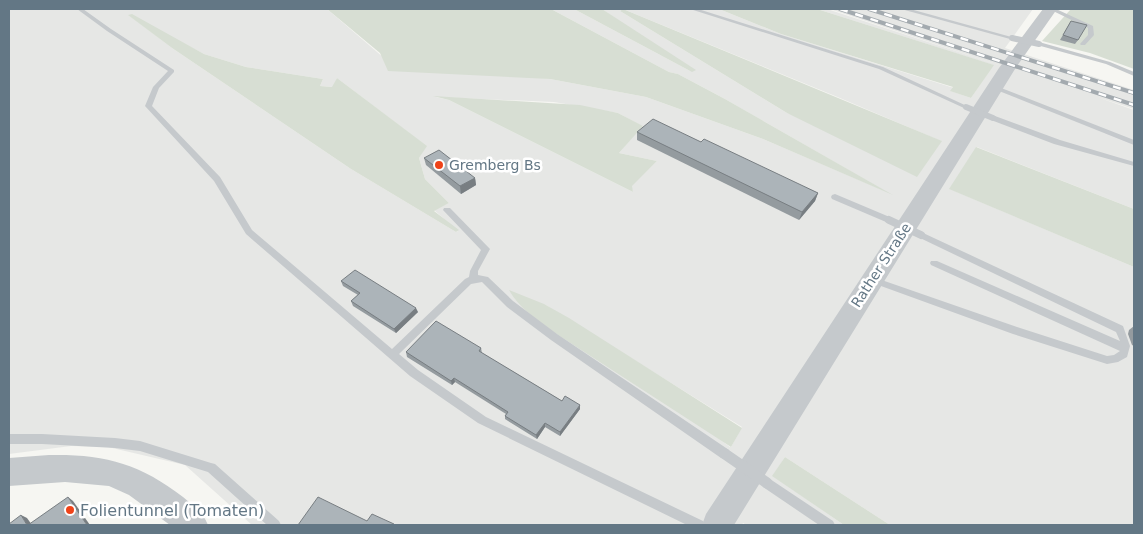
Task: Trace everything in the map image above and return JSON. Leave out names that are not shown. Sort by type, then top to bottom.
[{"type":"street","name":"Rather Straße","points":[[717,525],[996,88],[1018,50],[1051,9]]},
{"type":"street","points":[[9,472],[61,469],[92,470],[119,474],[151,491],[192,525]]},
{"type":"lane","points":[[80,9],[172,71],[156,88],[148,106],[217,179],[249,232],[392,355],[414,373],[482,420],[699,525]]},
{"type":"lane","points":[[693,9],[881,68],[993,118],[1057,142],[1134,164]]},
{"type":"lane","points":[[904,9],[1108,63],[1134,74]]},
{"type":"lane","points":[[1051,9],[1091,27],[1092,35],[1083,44]]},
{"type":"lane","points":[[996,88],[1134,143]]},
{"type":"lane","points":[[835,197],[889,220],[1120,329],[1126,343],[1124,353],[1118,359],[1107,360],[1016,331],[873,280]]},
{"type":"lane","points":[[447,210],[486,248],[474,271],[473,279]]},
{"type":"lane","points":[[934,263],[1125,348]]},
{"type":"lane","points":[[392,355],[473,279],[485,279],[510,304],[554,337],[829,525]]},
{"type":"lane","points":[[9,439],[42,439],[140,446],[211,468],[276,525]]},
{"type":"shaded area","points":[[9,9],[327,9],[384,58],[550,79],[646,97],[763,139],[887,192],[725,99],[678,74],[669,72],[551,9],[574,9],[692,72],[602,9],[623,9],[719,9],[781,34],[954,88],[951,91],[971,98],[993,65],[817,9],[827,9],[1014,70],[830,9],[1033,9],[1005,48],[1134,90],[1134,109],[1097,97],[1134,110],[1134,209],[977,147],[950,189],[1134,267],[1134,525],[890,525],[785,457],[773,476],[844,525],[746,525],[743,523],[742,525],[252,525],[185,465],[108,447],[71,446],[9,454]],"holes":[[[623,9],[941,141],[787,113],[620,11]],[[129,15],[204,54],[246,67],[323,79],[320,86],[333,87],[337,78],[426,146],[419,158],[425,179],[449,203],[434,210],[458,231],[456,232],[351,169],[172,48]],[[436,97],[554,102],[618,113],[642,126],[619,153],[657,161],[631,186],[633,192],[449,100]],[[544,304],[742,427],[730,447]]]},
{"type":"shaded area","points":[[327,9],[551,9],[669,72],[678,74],[725,99],[893,195],[763,139],[646,97],[550,79],[388,71],[380,53]]},
{"type":"shaded area","points":[[574,9],[602,9],[696,70],[692,72]]},
{"type":"shaded area","points":[[623,9],[942,141],[917,177],[787,113],[620,11]]},
{"type":"shaded area","points":[[719,9],[817,9],[994,65],[971,98],[950,91],[953,87],[781,34]]},
{"type":"shaded area","points":[[1071,9],[1134,9],[1134,69],[1090,53],[1042,41]]},
{"type":"shaded area","points":[[132,14],[204,54],[246,67],[323,79],[320,86],[332,87],[337,78],[427,146],[419,158],[425,179],[449,203],[434,211],[459,230],[456,232],[351,169],[172,48],[128,15]]},
{"type":"shaded area","points":[[433,96],[580,105],[618,113],[643,126],[619,153],[657,161],[632,186],[633,192],[449,100]]},
{"type":"shaded area","points":[[976,147],[1134,209],[1134,267],[949,189]]},
{"type":"shaded area","points":[[509,290],[544,304],[569,318],[742,428],[731,447],[552,331],[523,308]]},
{"type":"shaded area","points":[[785,457],[890,525],[844,525],[772,476]]},
{"type":"building","points":[[1071,21],[1087,25],[1078,40],[1063,35]]},
{"type":"building","points":[[653,119],[701,142],[704,139],[818,193],[802,212],[637,132]]},
{"type":"building","points":[[439,150],[475,178],[460,186],[424,158]]},
{"type":"building","points":[[355,270],[416,308],[394,329],[351,301],[360,293],[341,281]]},
{"type":"building","points":[[436,321],[481,348],[479,351],[562,401],[565,396],[580,405],[560,432],[545,423],[536,435],[505,416],[508,412],[454,378],[451,381],[406,352]]},
{"type":"building","name":"Folientunnel (Tomaten)","points":[[68,497],[87,525],[28,525]]},
{"type":"building","points":[[318,497],[367,521],[372,514],[394,524],[298,525]]},
{"type":"building","points":[[21,515],[27,525],[9,525],[9,524]]},
{"type":"railway","points":[[840,9],[1134,105]]},
{"type":"railway","points":[[869,9],[1134,93]]},
{"type":"place","name":"Gremberg Bs","points":[[439,165]]},
{"type":"place","name":"Folientunnel (Tomaten)","points":[[70,510]]}]
